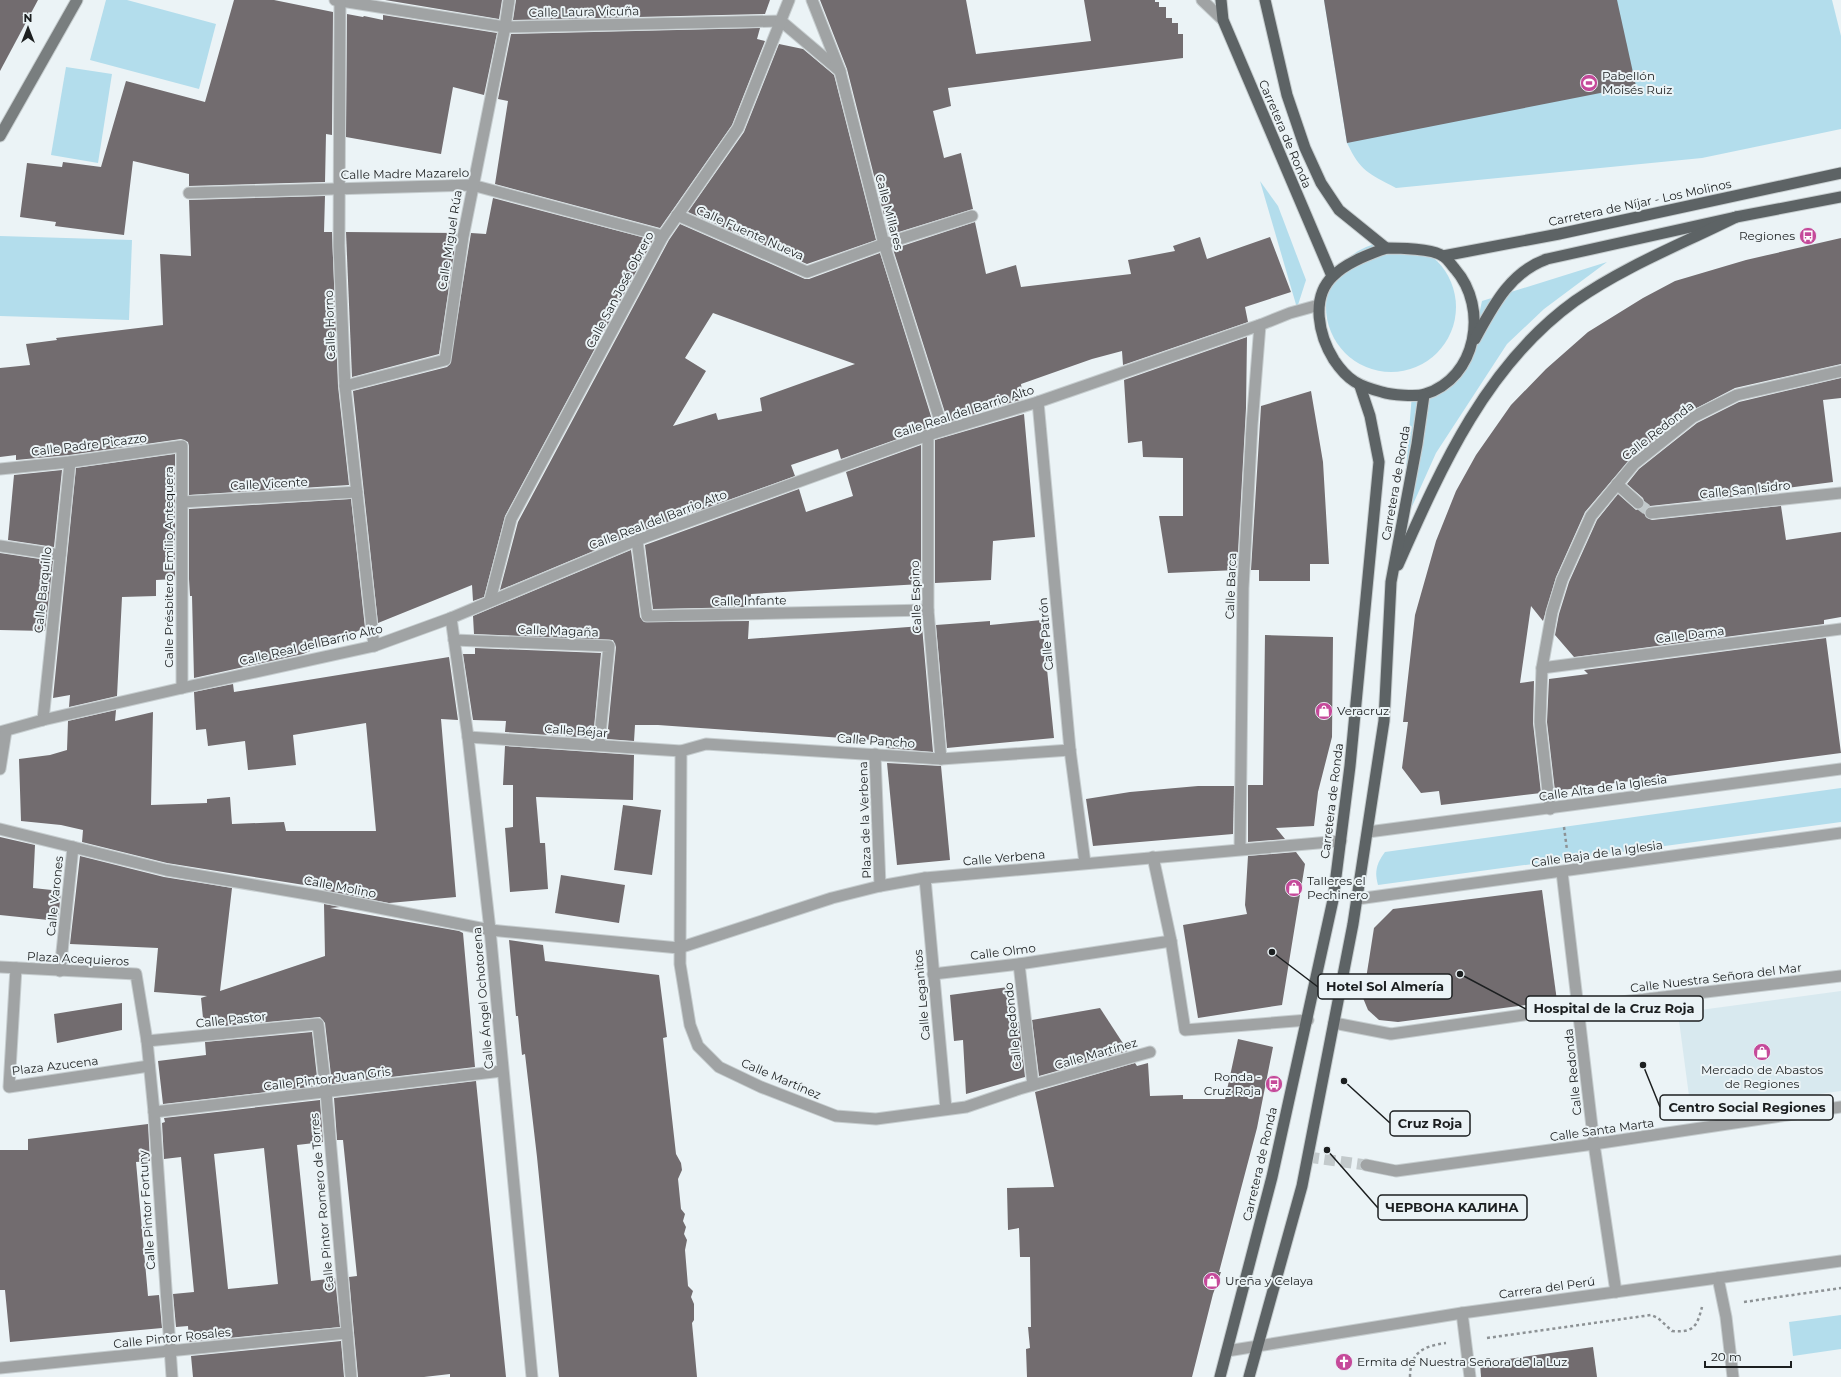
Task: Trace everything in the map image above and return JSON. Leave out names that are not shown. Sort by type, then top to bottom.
[{"type":"main road","points":[[0,136],[77,0]]},
{"type":"main road","name":"Carretera de Ronda","points":[[1221,0],[1223,20],[1332,276]]},
{"type":"main road","name":"Carretera de Ronda","points":[[1266,0],[1287,95],[1306,148],[1321,183],[1339,210],[1386,248]]},
{"type":"main road","name":"Carretera de Níjar - Los Molinos","points":[[1443,256],[1559,234],[1841,173]]},
{"type":"main road","points":[[1472,344],[1475,319],[1471,294],[1461,276],[1443,256],[1414,249],[1386,248],[1348,265],[1332,276],[1322,293],[1319,305],[1320,331],[1328,350],[1341,371],[1360,386],[1388,394],[1424,395],[1445,384],[1463,366],[1472,344],[1491,308],[1505,289],[1522,272],[1534,263],[1736,217],[1841,197]]},
{"type":"main road","points":[[1391,582],[1432,491],[1467,424],[1502,373],[1544,327],[1575,302],[1608,280],[1643,260],[1736,217]]},
{"type":"main road","name":"Carretera de Ronda","points":[[1220,1377],[1272,1178],[1308,1020],[1333,900],[1350,766],[1379,462],[1370,416],[1360,386]]},
{"type":"main road","name":"Carretera de Ronda","points":[[1249,1377],[1302,1186],[1357,899],[1384,721],[1391,582],[1417,444],[1424,395]]},
{"type":"street","name":"Calle Miguel Rúa","points":[[345,386],[445,360],[472,185],[505,27],[509,0]]},
{"type":"street","name":"Calle San José Obrero","points":[[490,600],[512,519],[663,236],[738,128],[789,0]]},
{"type":"street","name":"Calle Millares","points":[[812,0],[840,71],[884,244],[943,430]]},
{"type":"street","points":[[1202,0],[1223,20]]},
{"type":"street","name":"Calle Laura Vicuña","points":[[338,1],[505,27],[781,21]]},
{"type":"street","name":"Calle Horno","points":[[338,1],[339,246],[345,386],[374,646]]},
{"type":"street","points":[[781,21],[840,71]]},
{"type":"street","name":"Calle Madre Mazarelo","points":[[189,193],[472,185],[663,236]]},
{"type":"street","name":"Calle Fuente Nueva","points":[[677,215],[807,272],[884,244],[972,216]]},
{"type":"street","name":"Calle Real del Barrio Alto","points":[[3,732],[43,720],[374,646],[451,618],[490,600],[637,540],[928,435],[1038,402],[1260,325],[1290,313],[1319,305]]},
{"type":"street","name":"Calle Barca","points":[[1240,849],[1243,588],[1252,425],[1260,325]]},
{"type":"street","name":"Calle Redonda","points":[[1550,809],[1540,722],[1542,668],[1552,612],[1562,580],[1591,516],[1634,464],[1693,417],[1737,395],[1841,371]]},
{"type":"street","name":"Calle Patrón","points":[[1038,402],[1070,750],[1085,864]]},
{"type":"street","name":"Calle Espino","points":[[928,435],[928,610],[941,758]]},
{"type":"street","name":"Calle Padre Picazzo","points":[[0,469],[70,462],[182,446]]},
{"type":"street","name":"Calle Présbitero Emilio Antequera","points":[[182,446],[182,688]]},
{"type":"street","name":"Calle Barquillo","points":[[43,720],[70,462]]},
{"type":"street","points":[[1617,484],[1638,502]]},
{"type":"street","name":"Calle Vicente","points":[[182,502],[357,492]]},
{"type":"street","name":"Calle San Isidro","points":[[1651,513],[1841,494]]},
{"type":"street","name":"Calle Infante","points":[[637,540],[648,616],[928,610]]},
{"type":"street","points":[[0,546],[60,555]]},
{"type":"street","name":"Calle Ángel Ochotorena","points":[[451,618],[468,737],[490,930],[502,1071],[532,1377]]},
{"type":"street","name":"Calle Dama","points":[[1542,668],[1841,629]]},
{"type":"street","name":"Calle Magaña","points":[[454,640],[609,646],[599,745]]},
{"type":"street","points":[[0,769],[3,732]]},
{"type":"street","name":"Calle Béjar","points":[[468,737],[681,751]]},
{"type":"street","name":"Calle Pancho","points":[[681,751],[706,744],[941,758],[1070,750]]},
{"type":"street","name":"Calle Martínez","points":[[681,751],[680,964],[690,1024],[698,1046],[719,1067],[761,1087],[836,1116],[876,1120],[966,1107],[1033,1085],[1150,1052]]},
{"type":"street","name":"Plaza de la Verbena","points":[[875,754],[880,886]]},
{"type":"street","name":"Calle Alta de la Iglesia","points":[[1368,832],[1550,809],[1841,769]]},
{"type":"street","name":"Calle Molino","points":[[0,829],[166,870],[319,896],[490,930],[679,948]]},
{"type":"street","name":"Calle Baja de la Iglesia","points":[[1357,899],[1841,833]]},
{"type":"street","name":"Calle Verbena","points":[[679,948],[832,898],[880,886],[925,878],[1341,841]]},
{"type":"street","name":"Calle Varones","points":[[60,971],[73,847]]},
{"type":"street","points":[[1153,857],[1171,941],[1185,1030],[1308,1020]]},
{"type":"street","name":"Calle Redonda","points":[[1566,871],[1594,1144],[1616,1292]]},
{"type":"street","name":"Calle Leganitos","points":[[925,878],[946,1109]]},
{"type":"street","name":"Calle Olmo","points":[[933,974],[1019,964],[1171,941]]},
{"type":"street","name":"Calle Redondo","points":[[1019,964],[1033,1085]]},
{"type":"street","name":"Plaza Acequieros","points":[[0,967],[136,974],[147,1041]]},
{"type":"street","name":"Plaza Azucena","points":[[16,968],[9,1087],[149,1066]]},
{"type":"street","name":"Calle Nuestra Señora del Mar","points":[[1334,1023],[1391,1034],[1579,1007],[1841,976]]},
{"type":"street","name":"Calle Pastor","points":[[147,1041],[318,1024]]},
{"type":"street","name":"Calle Pintor Romero de Torres","points":[[318,1024],[326,1092],[351,1377]]},
{"type":"street","name":"Calle Pintor Fortuny","points":[[147,1041],[154,1112],[172,1377]]},
{"type":"street","name":"Calle Pintor Juan Gris","points":[[154,1112],[502,1071]]},
{"type":"street","name":"Calle Santa Marta","points":[[1366,1166],[1396,1171],[1841,1108]]},
{"type":"street","name":"Carrera del Perú","points":[[1227,1351],[1462,1313],[1841,1261]]},
{"type":"street","points":[[1718,1278],[1726,1317],[1733,1377]]},
{"type":"street","points":[[1462,1313],[1470,1377]]},
{"type":"street","name":"Calle Pintor Rosales","points":[[0,1368],[347,1333]]},
{"type":"path","points":[[1562,807],[1566,871]]},
{"type":"path","points":[[1767,1299],[1841,1288]]},
{"type":"path","points":[[1487,1338],[1652,1315]]},
{"type":"path","points":[[1410,1377],[1411,1367],[1420,1350],[1428,1346],[1446,1343]]},
{"type":"shaded area","points":[[106,0],[127,0],[216,24],[199,89],[90,60]]},
{"type":"shaded area","name":"Pabellón Moisés Ruiz","points":[[1324,0],[1832,0],[1841,36],[1841,129],[1702,158],[1396,188],[1366,171],[1352,153],[1347,143]]},
{"type":"shaded area","points":[[66,67],[112,74],[98,163],[51,155]]},
{"type":"shaded area","points":[[1260,181],[1278,206],[1306,280],[1297,308]]},
{"type":"shaded area","points":[[0,236],[132,240],[129,320],[0,316]]},
{"type":"shaded area","points":[[1397,242],[1416,247],[1437,261],[1451,282],[1455,294],[1455,320],[1451,332],[1437,353],[1416,367],[1404,371],[1385,372],[1366,367],[1345,353],[1331,332],[1327,320],[1326,301],[1331,282],[1345,261],[1366,247],[1378,243]]},
{"type":"shaded area","points":[[1607,262],[1544,309],[1507,344],[1436,453],[1401,531],[1412,394],[1424,393],[1461,368],[1477,324],[1482,301]]},
{"type":"shaded area","points":[[1841,788],[1841,822],[1378,885],[1376,875],[1377,867],[1385,852]]},
{"type":"shaded area","name":"Mercado de Abastos de Regiones","points":[[1841,991],[1841,1091],[1691,1111],[1678,1013]]},
{"type":"shaded area","points":[[1841,1315],[1841,1349],[1793,1356],[1789,1322]]},
{"type":"building","points":[[0,0],[38,0],[0,71]]},
{"type":"building","points":[[234,0],[274,0],[333,12],[332,135],[326,134],[325,182],[189,186],[189,174],[133,161],[124,235],[55,226],[56,222],[20,217],[27,163],[62,167],[63,162],[101,167],[126,81],[205,102]]},
{"type":"building","points":[[385,0],[502,0],[499,19]]},
{"type":"building","points":[[516,0],[770,0],[765,14],[513,20]]},
{"type":"building","points":[[820,0],[966,0],[976,54],[1091,41],[1084,0],[1155,0],[1155,2],[1159,2],[1159,7],[1166,7],[1166,18],[1172,18],[1172,23],[1178,23],[1178,34],[1183,34],[1183,58],[948,88],[951,106],[933,111],[944,158],[961,153],[973,209],[889,235],[847,69]]},
{"type":"building","points":[[1324,0],[1617,0],[1636,86],[1347,143]]},
{"type":"building","points":[[347,14],[383,20],[383,15],[497,33],[484,95],[453,87],[441,154],[346,137]]},
{"type":"building","points":[[760,28],[757,39],[765,41],[732,125],[660,228],[495,184],[508,101],[498,99],[511,34]]},
{"type":"building","points":[[779,44],[803,49],[834,75],[876,240],[807,264],[688,212],[744,132]]},
{"type":"building","points":[[325,196],[324,232],[332,232],[338,386],[349,485],[189,495],[189,446],[188,442],[181,439],[69,455],[16,460],[16,455],[0,457],[0,368],[30,365],[26,344],[57,340],[56,338],[163,325],[160,254],[191,256],[189,200]]},
{"type":"building","points":[[493,198],[653,240],[505,516],[484,597],[473,601],[472,585],[378,623],[353,391],[447,367],[450,364],[471,233],[486,234]]},
{"type":"building","points":[[975,222],[986,274],[1016,265],[1021,287],[1131,274],[1128,260],[1175,251],[1173,246],[1200,237],[1207,259],[1270,237],[1291,292],[1245,307],[1248,322],[1123,365],[1122,351],[1092,359],[1021,384],[1023,399],[948,422],[893,249]]},
{"type":"building","points":[[680,224],[805,279],[809,279],[880,253],[934,426],[841,459],[838,449],[791,465],[795,476],[634,534],[500,590],[518,522],[669,240]],"holes":[[[713,313],[855,364],[760,398],[762,411],[718,420],[716,413],[673,426],[706,371],[685,358]]]},
{"type":"building","points":[[346,232],[457,233],[439,354],[352,377]]},
{"type":"building","points":[[1841,238],[1841,364],[1735,388],[1689,412],[1630,459],[1585,512],[1556,577],[1543,621],[1531,606],[1520,683],[1534,681],[1533,723],[1541,793],[1441,805],[1439,791],[1421,793],[1402,768],[1408,722],[1403,722],[1415,615],[1436,541],[1456,491],[1476,455],[1511,405],[1546,369],[1588,332],[1643,298],[1675,281],[1746,260]]},
{"type":"building","points":[[1247,337],[1246,408],[1237,570],[1168,573],[1159,516],[1183,516],[1183,458],[1143,457],[1142,441],[1128,443],[1124,380]]},
{"type":"building","points":[[1841,378],[1841,398],[1823,400],[1833,482],[1779,489],[1779,492],[1650,506],[1644,513],[1646,517],[1652,520],[1781,506],[1786,540],[1841,532],[1841,617],[1824,620],[1824,624],[1574,657],[1555,635],[1559,614],[1569,582],[1597,520],[1618,494],[1636,510],[1643,507],[1645,504],[1643,498],[1627,484],[1639,469],[1697,423],[1739,402]]},
{"type":"building","points":[[1311,391],[1323,462],[1329,564],[1310,564],[1310,581],[1259,581],[1259,570],[1251,570],[1261,406]]},
{"type":"building","points":[[1024,414],[1035,537],[993,541],[991,580],[935,583],[935,440]]},
{"type":"building","points":[[921,445],[921,584],[751,594],[750,607],[653,609],[645,545],[799,489],[806,512],[853,496],[846,472]]},
{"type":"building","points":[[175,454],[175,579],[156,580],[156,596],[122,597],[117,696],[69,707],[70,695],[53,698],[76,468]]},
{"type":"building","points":[[62,470],[54,547],[8,540],[14,475]]},
{"type":"building","points":[[351,499],[365,628],[303,654],[194,678],[192,596],[190,596],[189,579],[189,509]]},
{"type":"building","points":[[631,550],[640,617],[644,622],[749,621],[748,639],[922,626],[933,752],[886,748],[885,741],[658,725],[635,725],[634,741],[607,739],[616,647],[613,640],[474,634],[473,616]]},
{"type":"building","points":[[0,553],[53,561],[45,631],[0,630]]},
{"type":"building","points":[[1042,620],[1054,738],[947,748],[936,625],[990,621],[990,625]]},
{"type":"building","points":[[1265,635],[1333,637],[1332,737],[1318,792],[1314,826],[1276,828],[1285,839],[1248,842],[1248,785],[1263,785]]},
{"type":"building","points":[[1826,638],[1841,753],[1555,791],[1547,722],[1549,679],[1588,674],[1584,670]]},
{"type":"building","points":[[475,648],[601,653],[593,738],[505,732],[506,721],[473,720],[463,654],[475,654]]},
{"type":"building","points":[[449,657],[458,720],[441,719],[456,897],[389,903],[323,890],[323,888],[167,863],[82,842],[83,830],[61,825],[21,821],[19,759],[50,755],[67,750],[68,721],[116,710],[115,721],[153,712],[151,805],[207,803],[207,799],[230,797],[232,824],[284,822],[286,831],[376,831],[366,723],[293,735],[296,765],[248,770],[245,741],[208,746],[206,729],[196,730],[194,692],[233,684],[234,692]]},
{"type":"building","points":[[505,746],[634,755],[633,800],[536,797],[540,843],[545,843],[548,889],[510,892],[505,828],[513,827],[513,785],[503,785]]},
{"type":"building","points":[[887,763],[941,766],[950,860],[897,865]]},
{"type":"building","points":[[1198,786],[1234,786],[1233,834],[1093,846],[1086,799],[1130,792]]},
{"type":"building","points":[[623,805],[661,810],[652,875],[614,870]]},
{"type":"building","points":[[0,837],[35,845],[33,888],[61,891],[58,921],[0,915]]},
{"type":"building","points":[[1296,852],[1305,864],[1282,1005],[1198,1018],[1183,925],[1247,914],[1245,905],[1248,856]]},
{"type":"building","points":[[80,856],[164,877],[232,888],[220,991],[325,956],[324,904],[340,907],[330,908],[459,931],[463,933],[475,1067],[332,1084],[325,1023],[320,1017],[204,1028],[201,998],[207,996],[154,992],[158,948],[70,944]]},
{"type":"building","points":[[561,875],[625,885],[619,923],[555,913]]},
{"type":"building","points":[[1542,890],[1557,1001],[1398,1022],[1379,1020],[1368,1010],[1363,998],[1374,928],[1393,909]]},
{"type":"building","points":[[509,940],[543,945],[545,961],[659,975],[667,1037],[663,1038],[676,1154],[681,1163],[682,1170],[678,1179],[681,1209],[685,1214],[683,1221],[686,1227],[684,1234],[687,1240],[685,1250],[688,1286],[693,1291],[691,1297],[694,1304],[694,1320],[692,1323],[697,1377],[559,1377],[537,1157],[525,1054],[522,1055],[518,1016],[516,1016]]},
{"type":"building","points":[[1008,987],[1012,1024],[1019,1022],[1025,1077],[966,1094],[963,1040],[954,1041],[950,995]]},
{"type":"building","points":[[122,1003],[122,1030],[57,1043],[54,1014]]},
{"type":"building","points":[[1100,1008],[1128,1051],[1039,1076],[1032,1020]]},
{"type":"building","points":[[312,1032],[318,1086],[163,1104],[158,1061],[206,1055],[205,1042]]},
{"type":"building","points":[[1238,1039],[1273,1047],[1257,1128],[1219,1272],[1221,1272],[1213,1294],[1192,1377],[1027,1377],[1026,1349],[1030,1348],[1028,1327],[1031,1327],[1030,1257],[1020,1257],[1019,1228],[1008,1230],[1007,1188],[1054,1187],[1035,1092],[1135,1063],[1137,1066],[1148,1063],[1150,1096],[1183,1095],[1183,1099],[1225,1099]]},
{"type":"building","points":[[476,1081],[506,1377],[450,1377],[450,1374],[424,1377],[358,1377],[349,1277],[357,1276],[343,1140],[337,1140],[334,1098]]},
{"type":"building","points":[[320,1100],[323,1142],[297,1145],[311,1281],[335,1278],[340,1327],[189,1342],[188,1326],[176,1327],[173,1294],[194,1292],[181,1157],[164,1159],[162,1123],[165,1122],[164,1118]],"holes":[[[264,1148],[278,1284],[228,1289],[214,1154]]]},
{"type":"building","points":[[148,1124],[150,1161],[136,1162],[148,1296],[159,1295],[162,1328],[10,1342],[5,1290],[0,1290],[0,1150],[28,1150],[28,1139]]},
{"type":"building","points":[[341,1341],[344,1377],[193,1377],[191,1356]]},
{"type":"building","points":[[1593,1347],[1597,1377],[1481,1377],[1480,1363]]},
{"type":"tunnel","points":[[1638,503],[1651,513]]},
{"type":"tunnel","points":[[1308,1157],[1366,1165]]},
{"type":"place","name":"Pabellón Moisés Ruiz","points":[[1589,83]]},
{"type":"place","name":"Regiones","points":[[1808,236]]},
{"type":"place","name":"Veracruz","points":[[1324,711]]},
{"type":"place","name":"Talleres el Pechinero","points":[[1294,888]]},
{"type":"place","name":"Hotel Sol Almería","points":[[1272,952]]},
{"type":"place","name":"Hospital de la Cruz Roja","points":[[1460,974]]},
{"type":"place","name":"Mercado de Abastos de Regiones","points":[[1762,1052]]},
{"type":"place","name":"Centro Social Regiones","points":[[1643,1065]]},
{"type":"place","name":"Cruz Roja","points":[[1344,1081]]},
{"type":"place","name":"Ronda - Cruz Roja","points":[[1274,1084]]},
{"type":"place","name":"ЧЕРВOHA KAЛИHA","points":[[1327,1150]]},
{"type":"place","name":"Ureña y Celaya","points":[[1212,1281]]},
{"type":"place","name":"Ermita de Nuestra Señora de la Luz","points":[[1344,1362]]}]
